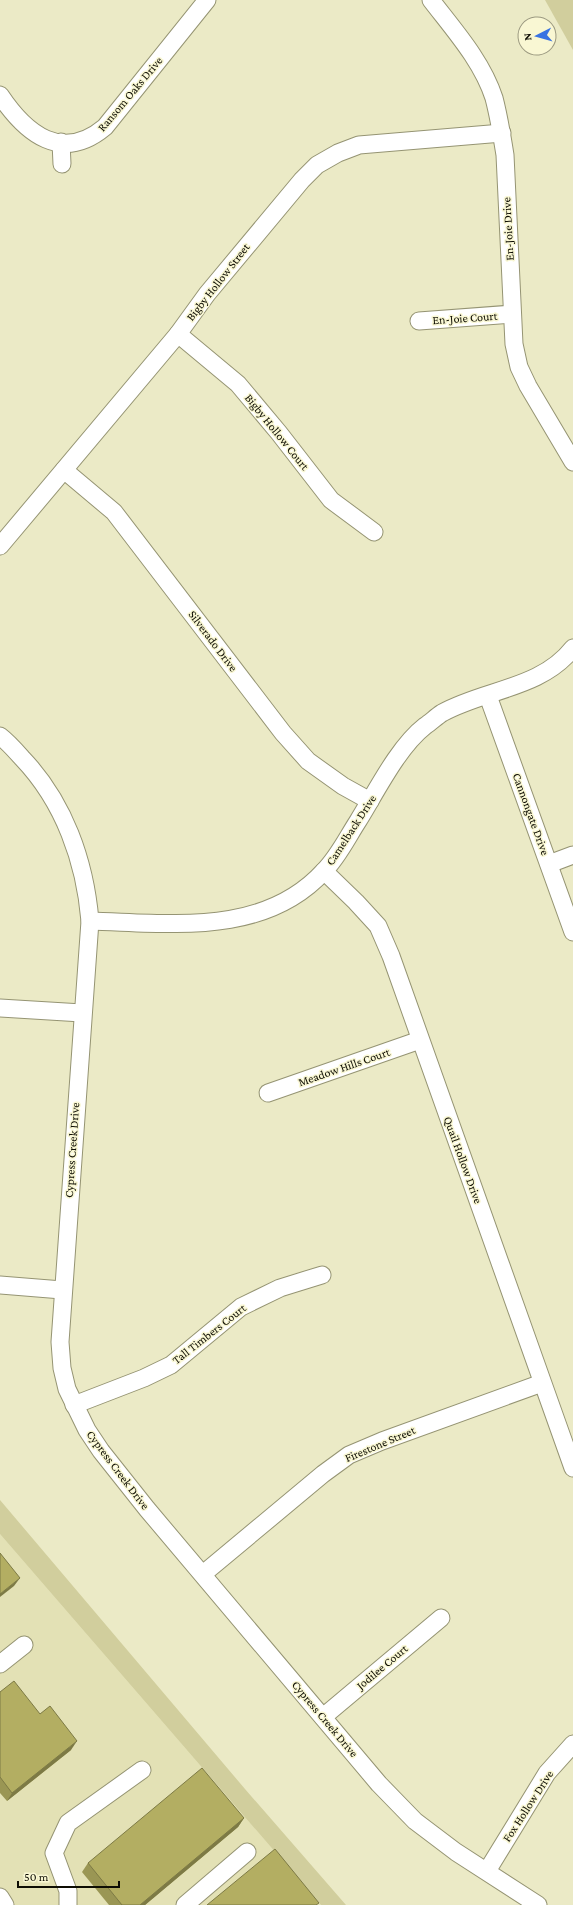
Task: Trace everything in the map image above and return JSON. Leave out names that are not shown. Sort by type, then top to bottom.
[{"type":"street","name":"Ransom Oaks Drive","points":[[0,95],[12,113],[31,132],[42,139],[61,142],[82,140],[95,135],[105,127],[207,0]]},
{"type":"street","name":"En-Joie Drive","points":[[431,0],[463,41],[479,66],[493,97],[502,133],[505,155],[512,314],[514,344],[519,367],[573,462]]},
{"type":"street","name":"Bigby Hollow Street","points":[[0,546],[64,470],[104,419],[178,334],[207,294],[273,214],[317,165],[338,153],[359,145],[502,133]]},
{"type":"street","points":[[61,142],[62,164]]},
{"type":"street","name":"En-Joie Court","points":[[419,321],[512,314]]},
{"type":"street","name":"Bigby Hollow Court","points":[[178,334],[238,384],[280,433],[331,500],[374,532]]},
{"type":"street","name":"Silverado Drive","points":[[64,470],[114,512],[283,733],[308,761],[343,786],[370,801]]},
{"type":"street","name":"Camelback Drive","points":[[90,921],[206,924],[234,919],[280,905],[305,889],[324,871],[338,854],[370,801],[413,736],[442,713],[533,679],[573,648]]},
{"type":"street","name":"Cannongate Drive","points":[[488,696],[573,932]]},
{"type":"street","name":"Cypress Creek Drive","points":[[0,736],[42,782],[58,808],[79,859],[88,894],[90,921],[62,1290],[60,1342],[62,1368],[67,1389],[74,1405],[87,1430],[101,1451],[147,1510],[203,1574],[379,1784],[415,1821],[456,1852],[538,1905]]},
{"type":"street","points":[[549,864],[573,856]]},
{"type":"street","name":"Quail Hollow Drive","points":[[324,871],[378,926],[391,956],[573,1468]]},
{"type":"street","points":[[0,1008],[82,1013]]},
{"type":"street","name":"Meadow Hills Court","points":[[268,1093],[420,1040]]},
{"type":"street","name":"Tall Timbers Court","points":[[74,1405],[144,1378],[171,1365],[241,1307],[280,1288],[322,1275]]},
{"type":"street","points":[[0,1285],[62,1290]]},
{"type":"street","name":"Firestone Street","points":[[203,1574],[323,1474],[349,1455],[390,1438],[542,1383]]},
{"type":"street","name":"Jodilee Court","points":[[323,1717],[441,1618]]},
{"type":"street","points":[[0,1664],[24,1645]]},
{"type":"street","name":"Fox Hollow Drive","points":[[487,1871],[547,1773],[573,1744]]},
{"type":"street","points":[[68,1905],[68,1892],[54,1853],[68,1823],[142,1770]]},
{"type":"street","points":[[185,1905],[247,1852]]},
{"type":"street","points":[[0,1897],[5,1905]]},
{"type":"shaded area","points":[[545,0],[573,0],[573,50],[557,21],[557,16],[554,16]]},
{"type":"shaded area","points":[[0,1500],[245,1789],[346,1905],[321,1905],[0,1534]]},
{"type":"shaded area","points":[[0,1534],[321,1905],[0,1905]]},
{"type":"building","points":[[0,1553],[20,1578],[0,1594]]},
{"type":"building","points":[[14,1681],[40,1714],[50,1706],[77,1741],[12,1793],[0,1777],[0,1692]]},
{"type":"building","points":[[202,1768],[244,1818],[140,1905],[122,1905],[88,1863]]},
{"type":"building","points":[[275,1849],[319,1903],[316,1905],[207,1905]]}]
